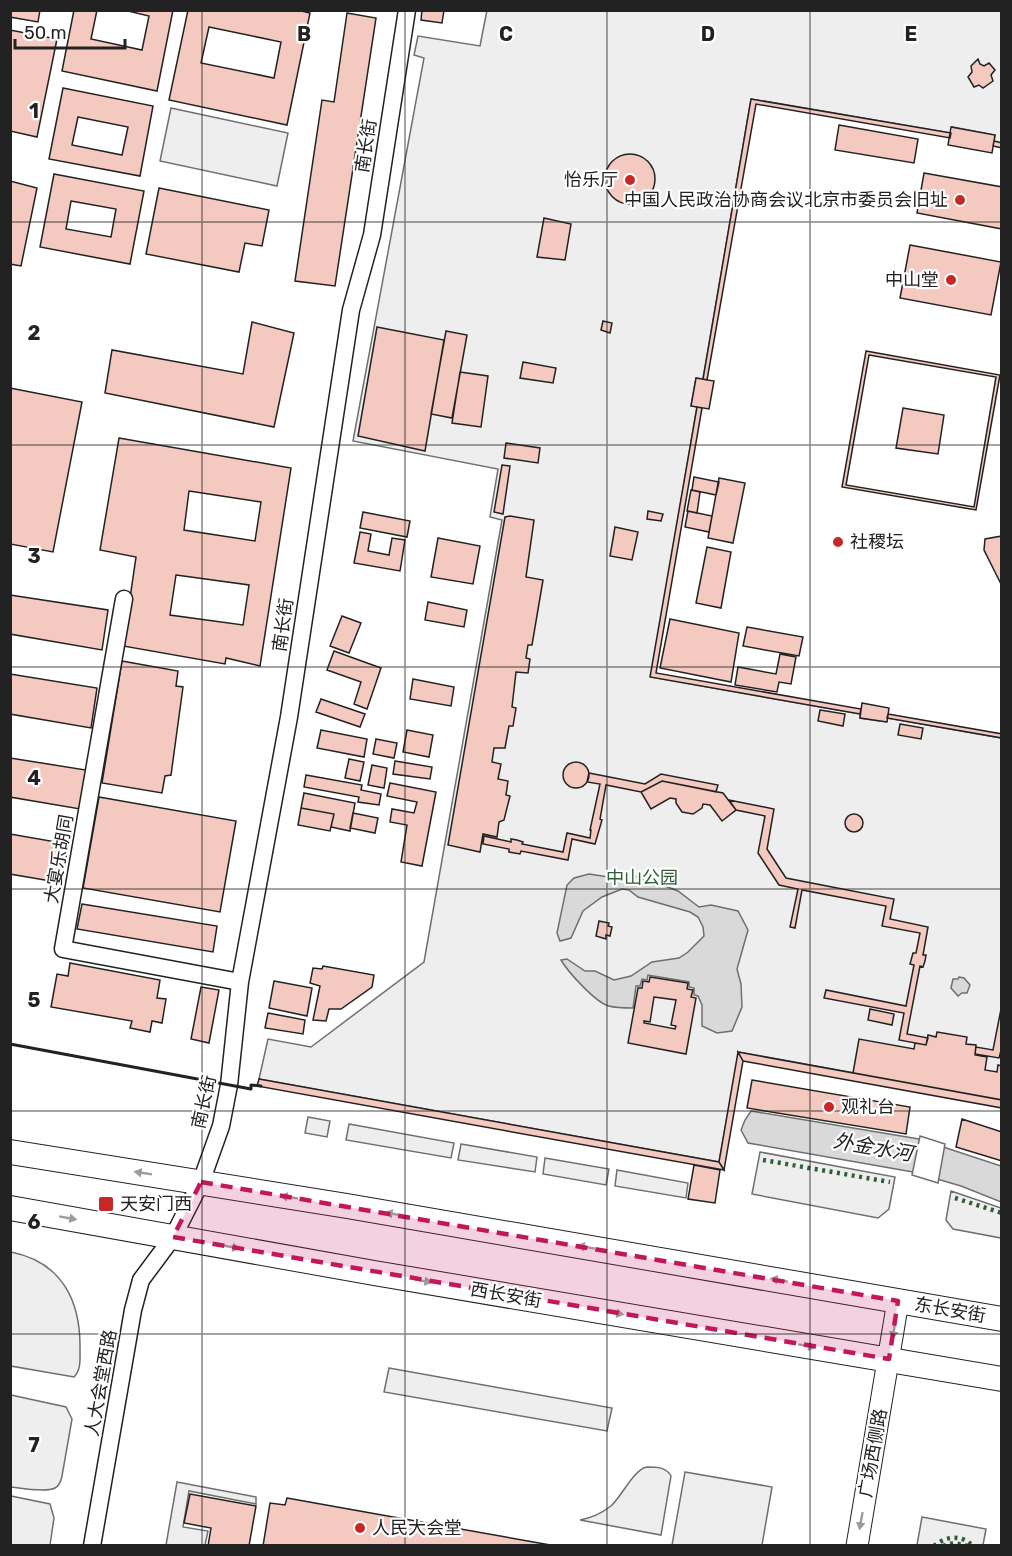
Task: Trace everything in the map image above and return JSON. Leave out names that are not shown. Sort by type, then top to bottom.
[{"type":"highway","points":[[10,1152],[201,1182],[898,1301]]},
{"type":"highway","name":"西长安街","points":[[10,1208],[374,1273],[1002,1379]]},
{"type":"highway","name":"东长安街","points":[[898,1301],[1002,1319]]},
{"type":"main road","name":"广场西侧路","points":[[856,1545],[898,1301]]},
{"type":"street","name":"南长街","points":[[173,1237],[201,1182],[221,1126],[229,1085],[240,982],[289,717],[351,310],[372,235],[406,10]]},
{"type":"street","name":"大宴乐胡同","points":[[124,599],[63,949],[240,982]]},
{"type":"street","name":"人大会堂西路","points":[[92,1545],[133,1310],[141,1280],[173,1237]]},
{"type":"highlighted area","points":[[201,1182],[898,1301],[889,1359],[173,1237]]},
{"type":"green space","name":"中山公园","points":[[487,10],[1001,11],[1001,143],[994,141],[995,135],[952,127],[951,133],[751,99],[703,379],[696,378],[691,406],[697,407],[651,677],[860,714],[860,718],[886,722],[887,718],[1001,738],[1001,1100],[739,1052],[719,1162],[259,1079],[268,1039],[311,1047],[424,962],[502,520],[490,517],[498,469],[353,441],[424,58],[414,55],[418,36],[480,46]]},
{"type":"green space","points":[[171,108],[288,133],[277,186],[160,161]]},
{"type":"green space","points":[[308,1117],[330,1121],[327,1137],[305,1133]]},
{"type":"green space","points":[[349,1124],[454,1143],[451,1158],[346,1140]]},
{"type":"green space","points":[[461,1144],[537,1157],[535,1172],[458,1160]]},
{"type":"green space","points":[[760,1152],[895,1177],[889,1209],[878,1218],[752,1194]]},
{"type":"green space","points":[[545,1158],[609,1169],[606,1185],[543,1174]]},
{"type":"green space","points":[[617,1170],[688,1183],[686,1198],[615,1186]]},
{"type":"green space","points":[[951,1191],[1001,1208],[1001,1238],[953,1229],[946,1220]]},
{"type":"green space","points":[[11,1252],[29,1257],[43,1265],[56,1274],[65,1286],[77,1315],[79,1332],[80,1361],[74,1377],[11,1366]]},
{"type":"green space","points":[[389,1368],[612,1408],[607,1431],[384,1392]]},
{"type":"green space","points":[[11,1395],[66,1407],[72,1419],[62,1478],[55,1488],[39,1490],[11,1487]]},
{"type":"green space","points":[[647,1467],[664,1469],[671,1476],[661,1535],[580,1520],[596,1515],[611,1506],[637,1473]]},
{"type":"green space","points":[[685,1472],[772,1487],[762,1545],[672,1545]]},
{"type":"green space","points":[[177,1482],[256,1497],[256,1504],[189,1491],[183,1527],[208,1531],[205,1545],[166,1545]]},
{"type":"green space","points":[[11,1496],[50,1504],[54,1518],[50,1545],[11,1545]]},
{"type":"green space","points":[[922,1517],[986,1529],[983,1545],[917,1545]]},
{"type":"water","points":[[589,874],[621,879],[630,875],[678,891],[699,907],[711,905],[738,911],[748,930],[737,969],[741,984],[742,1007],[732,1031],[717,1033],[702,1026],[702,1005],[698,996],[694,995],[694,988],[689,987],[689,982],[648,975],[647,980],[642,979],[640,986],[636,986],[633,1008],[624,1008],[603,1004],[576,979],[561,960],[567,959],[585,971],[595,971],[614,980],[631,976],[652,962],[679,958],[704,936],[698,917],[690,912],[638,897],[629,890],[622,889],[602,897],[583,911],[571,938],[560,941],[557,933],[567,885],[574,878]]},
{"type":"water","points":[[964,978],[970,985],[967,993],[958,996],[951,988],[953,979]]},
{"type":"water","name":"外金水河","points":[[751,1111],[919,1139],[1001,1166],[1001,1202],[961,1186],[913,1172],[748,1143],[741,1130]]},
{"type":"pier","points":[[920,1136],[945,1144],[938,1183],[912,1175]]},
{"type":"building","points":[[10,10],[40,10],[38,22],[10,17]]},
{"type":"building","points":[[74,10],[97,10],[91,39],[142,50],[149,16],[124,10],[173,10],[157,91],[62,71]]},
{"type":"building","points":[[188,10],[297,10],[310,13],[287,125],[169,100]],"holes":[[[209,27],[281,42],[274,78],[201,63]]]},
{"type":"building","points":[[422,10],[444,10],[442,23],[421,20]]},
{"type":"building","points":[[347,13],[376,18],[335,286],[295,281],[322,100],[334,102]]},
{"type":"building","points":[[10,30],[57,39],[37,137],[10,131]]},
{"type":"building","points":[[978,59],[980,64],[984,66],[989,63],[995,70],[991,75],[993,81],[983,88],[979,85],[974,87],[968,77],[972,72],[971,66]]},
{"type":"building","points":[[63,88],[153,106],[140,176],[49,159]],"holes":[[[78,117],[128,127],[122,155],[72,145]]]},
{"type":"building","points":[[751,99],[951,133],[950,138],[756,104],[707,380],[703,379]]},
{"type":"building","points":[[839,125],[918,139],[914,163],[835,150]]},
{"type":"building","points":[[951,127],[995,135],[992,153],[948,145]]},
{"type":"building","points":[[994,141],[1002,143],[1002,148],[993,146]]},
{"type":"building","name":"怡乐厅","points":[[625,154],[635,154],[648,161],[655,174],[655,184],[648,197],[635,204],[625,204],[616,200],[609,193],[605,184],[605,174],[609,165],[616,158]]},
{"type":"building","name":"中国人民政治协商会议北京市委员会旧址","points":[[924,173],[1002,187],[1002,229],[917,213]]},
{"type":"building","points":[[54,174],[144,191],[130,264],[40,247]],"holes":[[[71,201],[116,209],[111,237],[66,229]]]},
{"type":"building","points":[[10,181],[37,188],[21,266],[10,264]]},
{"type":"building","points":[[159,188],[269,210],[262,246],[245,243],[239,272],[146,254]]},
{"type":"building","points":[[544,218],[571,224],[565,260],[537,257]]},
{"type":"building","name":"中山堂","points":[[910,245],[1001,262],[991,315],[900,298]]},
{"type":"building","points":[[603,321],[612,323],[610,333],[601,330]]},
{"type":"building","points":[[252,322],[294,333],[274,427],[105,393],[112,350],[243,374]]},
{"type":"building","points":[[377,327],[444,340],[425,451],[358,436]]},
{"type":"building","points":[[446,331],[467,335],[452,418],[431,414]]},
{"type":"building","points":[[866,351],[1000,375],[976,510],[842,487]],"holes":[[[869,355],[996,377],[974,507],[846,485]]]},
{"type":"building","points":[[523,362],[556,368],[553,383],[520,378]]},
{"type":"building","points":[[460,372],[488,376],[481,427],[452,423]]},
{"type":"building","points":[[696,378],[714,381],[709,409],[691,406]]},
{"type":"building","points":[[10,388],[82,402],[53,552],[10,544]]},
{"type":"building","points":[[697,407],[702,408],[656,673],[861,709],[860,714],[650,677]]},
{"type":"building","points":[[903,408],[944,415],[938,454],[896,448]]},
{"type":"building","points":[[119,438],[291,468],[260,666],[226,658],[225,664],[123,646],[136,557],[100,550]],"holes":[[[189,491],[261,502],[255,541],[184,530]],[[176,575],[249,585],[243,625],[170,615]]]},
{"type":"building","points":[[506,443],[540,448],[538,463],[504,458]]},
{"type":"building","points":[[502,465],[510,466],[503,514],[494,512]]},
{"type":"building","points":[[694,477],[719,482],[716,495],[692,490]]},
{"type":"building","points":[[719,478],[745,483],[733,543],[708,538]]},
{"type":"building","points":[[691,490],[700,492],[697,513],[687,511]]},
{"type":"building","points":[[648,511],[663,514],[661,521],[647,519]]},
{"type":"building","points":[[688,511],[712,516],[709,532],[685,527]]},
{"type":"building","points":[[363,512],[410,521],[407,537],[360,528]]},
{"type":"building","points":[[505,517],[534,520],[526,577],[543,580],[532,645],[528,645],[526,658],[530,659],[528,673],[516,672],[512,707],[516,708],[513,726],[509,726],[505,748],[494,748],[492,762],[501,764],[498,779],[508,781],[506,795],[510,796],[504,820],[499,822],[497,837],[483,834],[480,852],[448,845]]},
{"type":"building","points":[[615,527],[638,532],[632,560],[610,556]]},
{"type":"building","points":[[360,532],[371,534],[368,551],[389,555],[392,538],[405,540],[400,571],[354,563]]},
{"type":"building","points":[[1002,536],[1002,586],[984,550],[985,539]]},
{"type":"building","points":[[438,538],[480,546],[473,584],[431,577]]},
{"type":"building","points":[[707,547],[731,552],[721,608],[696,603]]},
{"type":"building","points":[[10,595],[108,610],[102,650],[10,634]]},
{"type":"building","points":[[428,602],[467,610],[464,627],[425,620]]},
{"type":"building","points":[[342,616],[361,623],[349,653],[330,646]]},
{"type":"building","points":[[670,619],[739,633],[731,682],[660,668]]},
{"type":"building","points":[[747,627],[803,637],[799,656],[743,646]]},
{"type":"building","points":[[334,651],[381,668],[367,709],[354,704],[361,682],[327,670]]},
{"type":"building","points":[[780,654],[796,657],[791,684],[779,682],[777,692],[735,685],[738,667],[776,674]]},
{"type":"building","points":[[122,661],[178,671],[176,686],[183,687],[171,775],[165,776],[162,793],[102,783]]},
{"type":"building","points":[[10,674],[97,688],[91,728],[10,714]]},
{"type":"building","points":[[413,679],[454,687],[451,706],[410,699]]},
{"type":"building","points":[[321,699],[365,714],[360,727],[316,712]]},
{"type":"building","points":[[862,703],[889,708],[887,722],[860,718]]},
{"type":"building","points":[[820,710],[845,714],[843,726],[818,721]]},
{"type":"building","points":[[888,714],[1002,734],[1002,738],[887,718]]},
{"type":"building","points":[[900,724],[923,728],[921,739],[898,735]]},
{"type":"building","points":[[321,730],[367,739],[364,757],[317,748]]},
{"type":"building","points":[[407,730],[433,735],[429,757],[403,752]]},
{"type":"building","points":[[376,739],[397,743],[394,758],[373,754]]},
{"type":"building","points":[[10,758],[86,770],[80,809],[10,797]]},
{"type":"building","points":[[349,759],[364,762],[360,781],[345,778]]},
{"type":"building","points":[[395,761],[432,767],[430,779],[393,774]]},
{"type":"building","points":[[576,762],[585,766],[589,775],[585,784],[576,788],[567,784],[563,775],[567,766]]},
{"type":"building","points":[[372,765],[387,768],[384,788],[368,785]]},
{"type":"building","points":[[589,773],[645,784],[661,774],[718,785],[716,792],[662,781],[641,792],[606,785],[600,819],[602,820],[595,844],[572,839],[568,860],[521,851],[520,854],[509,852],[509,849],[483,844],[484,836],[511,842],[511,839],[517,840],[523,842],[522,844],[563,852],[567,833],[590,838],[600,784],[587,782]]},
{"type":"building","points":[[306,775],[362,785],[361,790],[381,794],[379,805],[358,802],[359,797],[304,787]]},
{"type":"building","points":[[662,781],[723,793],[736,810],[722,821],[710,805],[703,804],[702,808],[693,814],[682,812],[676,799],[670,798],[651,809],[641,792]]},
{"type":"building","points":[[390,783],[436,792],[422,866],[401,862],[407,825],[390,822],[392,809],[414,813],[417,802],[387,796]]},
{"type":"building","points":[[304,793],[355,803],[350,831],[331,827],[334,814],[301,808]]},
{"type":"building","points":[[99,797],[236,821],[220,912],[83,888]]},
{"type":"building","points":[[729,800],[774,809],[767,849],[786,878],[894,899],[890,919],[928,927],[923,955],[926,955],[925,961],[923,967],[920,966],[907,1034],[928,1038],[926,1045],[899,1040],[904,1013],[824,998],[826,990],[906,1006],[914,965],[910,964],[913,953],[916,953],[920,933],[882,926],[886,906],[802,890],[795,928],[790,927],[798,889],[779,885],[758,853],[765,816],[736,810]]},
{"type":"building","points":[[301,808],[334,814],[330,831],[298,825]]},
{"type":"building","points":[[353,813],[378,818],[375,833],[350,828]]},
{"type":"building","points":[[854,814],[862,819],[863,823],[858,831],[854,832],[846,827],[845,823],[850,815]]},
{"type":"building","points":[[10,834],[68,844],[62,883],[10,874]]},
{"type":"building","points":[[82,904],[217,926],[213,952],[77,929]]},
{"type":"building","points":[[599,921],[609,923],[608,926],[612,927],[610,936],[606,935],[606,939],[596,936]]},
{"type":"building","points":[[70,963],[160,980],[157,998],[166,999],[162,1023],[152,1021],[150,1032],[130,1028],[132,1021],[51,1007],[57,974],[68,976]]},
{"type":"building","points":[[323,966],[374,975],[372,987],[341,1009],[329,1009],[326,1021],[313,1020],[320,986],[310,983],[313,968],[322,969]]},
{"type":"building","points":[[650,977],[688,983],[687,989],[693,990],[691,997],[696,998],[686,1054],[628,1043],[638,988],[642,988],[643,981],[649,982]],"holes":[[[654,997],[676,1000],[671,1025],[676,1026],[675,1029],[644,1023],[644,1021],[650,1022]]]},
{"type":"building","points":[[274,981],[312,988],[307,1016],[269,1008]]},
{"type":"building","points":[[201,987],[219,990],[209,1043],[191,1039]]},
{"type":"building","points":[[1002,1004],[1002,1047],[999,1058],[975,1054],[976,1047],[993,1050]]},
{"type":"building","points":[[870,1009],[894,1014],[892,1025],[868,1020]]},
{"type":"building","points":[[268,1013],[305,1020],[303,1034],[265,1028]]},
{"type":"building","points":[[937,1032],[967,1037],[966,1044],[976,1045],[975,1055],[987,1057],[985,1070],[997,1072],[998,1065],[1002,1066],[1002,1100],[853,1073],[859,1039],[914,1049],[915,1043],[926,1045],[928,1035],[936,1037]]},
{"type":"building","points":[[738,1052],[743,1061],[724,1170],[719,1162]]},
{"type":"building","points":[[738,1052],[1002,1100],[1002,1108],[743,1061]]},
{"type":"building","points":[[259,1079],[719,1162],[724,1170],[257,1086]]},
{"type":"building","name":"观礼台","points":[[752,1080],[910,1107],[906,1134],[747,1108]]},
{"type":"building","points":[[962,1119],[1002,1132],[1002,1161],[956,1147]]},
{"type":"building","points":[[694,1165],[720,1170],[715,1203],[688,1199]]},
{"type":"building","points":[[190,1494],[256,1506],[249,1546],[208,1546],[211,1528],[184,1523]]},
{"type":"building","name":"人民大会堂","points":[[287,1498],[556,1546],[263,1546],[270,1503],[285,1505]]},
{"type":"hedge","points":[[763,1160],[890,1182]]},
{"type":"hedge","points":[[955,1198],[1002,1213]]},
{"type":"hedge","points":[[934,1546],[948,1538],[959,1538],[973,1546]]},
{"type":"hedge","points":[[943,1546],[954,1543],[968,1546]]},
{"type":"wall","points":[[10,1044],[251,1089],[251,1085],[261,1086]]},
{"type":"place","name":"怡乐厅","points":[[630,180]]},
{"type":"place","name":"中国人民政治协商会议北京市委员会旧址","points":[[960,200]]},
{"type":"place","name":"中山堂","points":[[951,280]]},
{"type":"place","name":"社稷坛","points":[[838,542]]},
{"type":"place","name":"观礼台","points":[[829,1107]]},
{"type":"place","name":"天安门西","points":[[106,1204]]},
{"type":"place","name":"人民大会堂","points":[[360,1528]]}]
